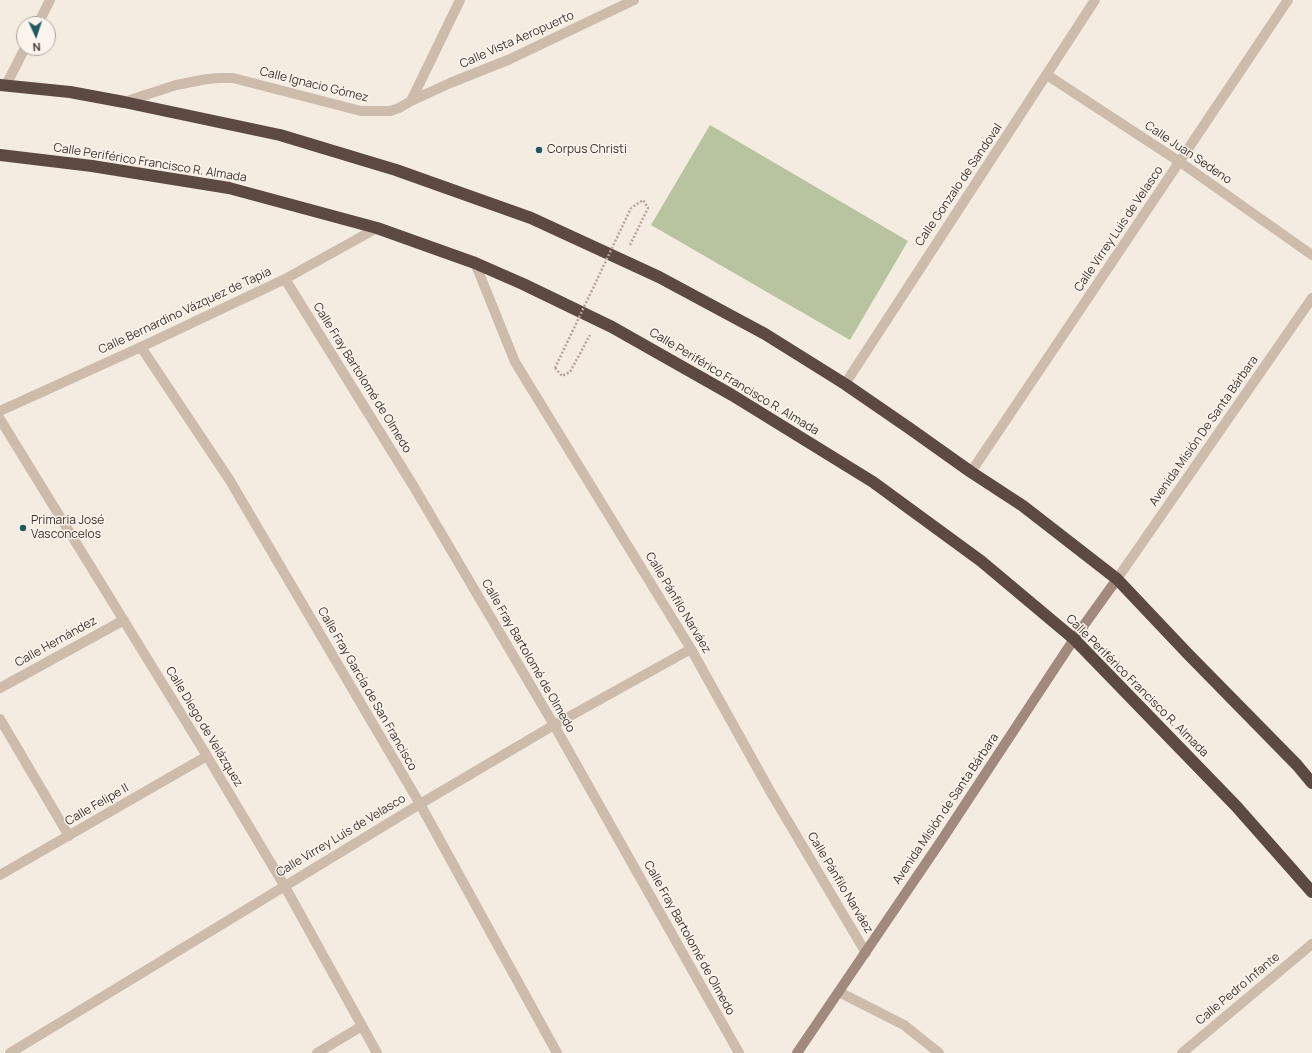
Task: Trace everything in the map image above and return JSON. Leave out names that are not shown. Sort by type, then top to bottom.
[{"type":"highway","points":[[3,85],[70,92],[280,135],[396,170],[531,218],[659,277],[765,334],[845,384],[971,472],[1023,506],[1117,579],[1297,765],[1312,784]]},
{"type":"highway","name":"Calle Periférico Francisco R. Almada","points":[[0,155],[92,166],[229,188],[377,228],[475,263],[612,327],[732,395],[873,482],[981,561],[1074,639],[1236,806],[1312,892]]},
{"type":"main road","name":"Avenida Misión de Santa Bárbara","points":[[797,1053],[866,953],[1074,639],[1117,579]]},
{"type":"street","points":[[42,16],[50,0]]},
{"type":"street","points":[[411,101],[460,0]]},
{"type":"street","name":"Calle Vista Aeropuerto","points":[[411,101],[450,83],[508,60],[634,0]]},
{"type":"street","name":"Calle Gonzalo de Sandoval","points":[[845,384],[1095,0]]},
{"type":"street","name":"Calle Virrey Luis de Velasco","points":[[971,472],[1068,325],[1180,162],[1288,0]]},
{"type":"street","points":[[3,85],[20,56]]},
{"type":"street","name":"Calle Juan Sedeno","points":[[1047,75],[1180,162],[1312,256]]},
{"type":"street","name":"Calle Ignacio Gómez","points":[[124,102],[176,85],[220,78],[233,78],[361,111],[390,111],[411,101]]},
{"type":"street","name":"Calle Bernardino Vázquez de Tapia","points":[[0,411],[285,279],[377,228]]},
{"type":"street","name":"Calle Pánfilo Narváez","points":[[475,263],[515,362],[691,648],[770,791],[866,953]]},
{"type":"street","name":"Calle Fray Bartolomé de Olmedo","points":[[285,279],[414,487],[554,725],[739,1053]]},
{"type":"street","name":"Avenida Misión De Santa Bárbara","points":[[1117,579],[1312,298]]},
{"type":"street","name":"Calle Fray García de San Francisco","points":[[141,347],[229,479],[420,804],[557,1053]]},
{"type":"street","name":"Calle Diego de Velázquez","points":[[0,419],[207,756],[284,886],[377,1053]]},
{"type":"street","name":"Calle Hernández","points":[[0,688],[124,620]]},
{"type":"street","name":"Calle Virrey Luis de Velasco","points":[[10,1053],[420,804],[554,725],[691,648]]},
{"type":"street","points":[[0,719],[69,836]]},
{"type":"street","name":"Calle Felipe II","points":[[0,875],[207,756]]},
{"type":"street","name":"Calle Pedro Infante","points":[[1182,1053],[1312,944]]},
{"type":"street","points":[[838,992],[904,1025],[939,1053]]},
{"type":"street","points":[[317,1053],[362,1026]]},
{"type":"path","points":[[598,320],[570,372],[562,376],[555,368],[631,208],[643,200],[648,208],[622,260]]},
{"type":"green space","points":[[710,125],[908,241],[850,340],[651,225]]},
{"type":"place","name":"Corpus Christi","points":[[539,150]]},
{"type":"place","name":"Primaria José Vasconcelos","points":[[23,528]]}]
